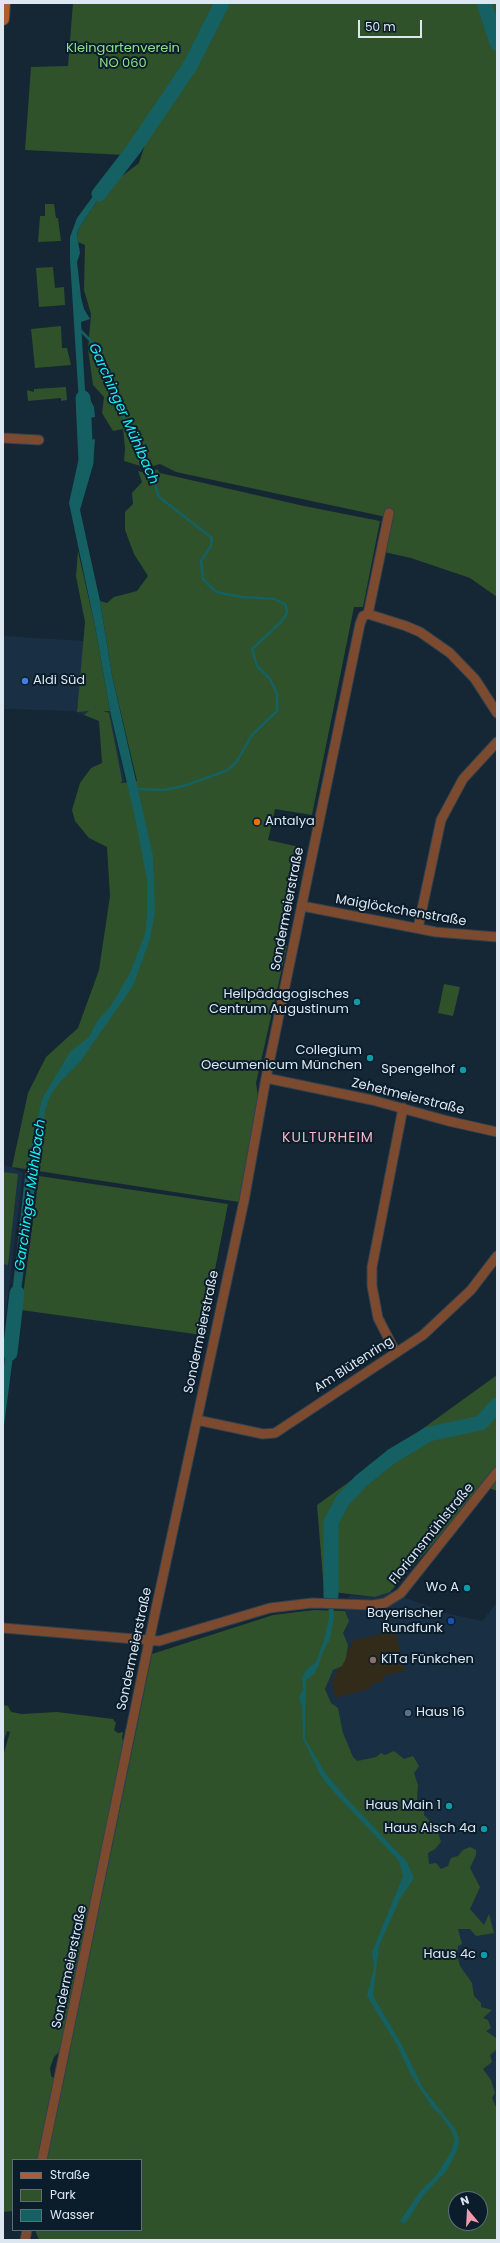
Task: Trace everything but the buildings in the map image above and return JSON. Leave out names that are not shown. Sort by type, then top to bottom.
[{"type":"main road","points":[[3,19],[4,3]]},
{"type":"street","points":[[3,438],[39,440]]},
{"type":"street","name":"Sondermeierstraße","points":[[42,2159],[150,1641],[244,1202],[266,1078],[360,624],[363,616],[368,614],[389,514]]},
{"type":"street","points":[[368,614],[413,629],[450,653],[475,679],[497,713]]},
{"type":"street","points":[[418,928],[441,820],[463,778],[497,742]]},
{"type":"street","name":"Maiglöckchenstraße","points":[[302,906],[455,935],[497,937]]},
{"type":"street","name":"Zehetmeierstraße","points":[[266,1078],[403,1108],[448,1121],[497,1132]]},
{"type":"street","points":[[396,1353],[378,1318],[372,1286],[372,1267],[403,1108]]},
{"type":"street","name":"Am Blütenring","points":[[197,1420],[263,1434],[275,1433],[423,1335],[471,1290],[497,1256]]},
{"type":"street","name":"Floriansmühlstraße","points":[[3,1628],[150,1641],[163,1640],[270,1608],[324,1602],[380,1604],[396,1598],[427,1562],[497,1472]]},
{"type":"shaded area","points":[[3,636],[84,641],[77,711],[110,711],[125,782],[112,785],[99,721],[74,711],[3,709]]},
{"type":"shaded area","points":[[3,1165],[12,1167],[23,1173],[3,1336]]},
{"type":"shaded area","name":"Bayerischer Rundfunk","points":[[390,1592],[446,1613],[482,1621],[497,1603],[497,2136],[395,1752],[331,1768],[320,1710],[349,1595],[375,1597]]},
{"type":"shaded area","name":"KiTa Fünkchen","points":[[395,1630],[405,1671],[384,1676],[385,1681],[371,1684],[372,1688],[335,1698],[332,1681],[349,1648],[352,1648],[351,1641]]},
{"type":"green space","name":"Kleingartenverein NO 060","points":[[73,3],[497,3],[497,597],[470,578],[411,558],[384,552],[386,517],[176,472],[160,464],[147,468],[124,461],[125,448],[123,429],[113,431],[102,413],[104,397],[93,385],[88,349],[91,314],[84,290],[85,245],[78,242],[77,236],[78,230],[104,190],[139,163],[160,98],[125,155],[25,150],[31,67],[68,66]]},
{"type":"green space","points":[[45,204],[54,204],[56,218],[58,218],[61,241],[38,242],[40,216],[45,216]]},
{"type":"green space","points":[[53,267],[55,288],[64,287],[65,305],[39,307],[36,268]]},
{"type":"green space","points":[[61,326],[62,348],[67,348],[71,365],[35,368],[31,329]]},
{"type":"green space","points":[[66,387],[67,400],[61,401],[61,398],[28,401],[27,390],[34,392],[34,389]]},
{"type":"green space","points":[[157,469],[160,473],[304,506],[380,521],[363,607],[354,607],[312,815],[275,809],[268,840],[304,848],[284,945],[287,946],[256,1083],[259,1103],[239,1202],[12,1167],[28,1093],[46,1057],[78,1028],[99,970],[110,896],[107,847],[89,838],[75,821],[72,810],[80,783],[91,768],[102,763],[99,721],[84,715],[89,711],[77,712],[85,622],[76,576],[78,551],[95,626],[110,711],[103,711],[109,713],[122,780],[121,783],[137,781],[112,675],[100,601],[107,603],[114,597],[137,591],[148,576],[134,554],[125,530],[125,512],[133,504],[132,493],[142,482],[138,471],[146,473]]},
{"type":"green space","points":[[444,984],[460,987],[453,1016],[438,1013]]},
{"type":"green space","points":[[3,1172],[18,1174],[8,1265],[3,1264]]},
{"type":"green space","points":[[39,1176],[228,1204],[202,1335],[21,1310]]},
{"type":"green space","points":[[497,1375],[497,1491],[484,1486],[390,1592],[375,1597],[324,1591],[317,1505]]},
{"type":"green space","points":[[314,1610],[345,1611],[349,1621],[343,1633],[348,1645],[346,1658],[342,1666],[333,1670],[325,1689],[331,1703],[338,1708],[343,1733],[353,1757],[357,1761],[376,1757],[381,1753],[385,1755],[394,1751],[404,1759],[413,1756],[419,1766],[414,1773],[418,1785],[417,1799],[424,1807],[424,1815],[437,1829],[441,1842],[435,1849],[428,1853],[429,1864],[436,1863],[441,1869],[448,1866],[451,1858],[458,1856],[463,1850],[470,1847],[476,1850],[476,1855],[470,1868],[480,1887],[470,1909],[484,1925],[489,1914],[494,1933],[476,1936],[470,1929],[458,1929],[462,1944],[458,1946],[457,1955],[460,1966],[472,1983],[474,1996],[481,2003],[481,2007],[492,2010],[483,2018],[488,2020],[491,2028],[486,2031],[496,2038],[496,2050],[490,2055],[492,2062],[483,2069],[491,2080],[495,2093],[492,2098],[497,2109],[497,2240],[39,2240],[35,2231],[142,2231],[142,2159],[47,2159],[152,1654],[273,1615]]},
{"type":"green space","points":[[3,1705],[8,1706],[11,1712],[22,1714],[57,1712],[113,1719],[116,1723],[114,1730],[118,1733],[123,1732],[122,1738],[125,1746],[60,2051],[54,2057],[50,2068],[51,2076],[56,2080],[37,2159],[12,2159],[12,2211],[3,2212],[3,1756],[10,1732],[7,1731],[3,1743]]},
{"type":"water","points":[[108,176],[115,182],[104,190],[78,230],[77,235],[80,253],[77,262],[81,297],[84,309],[90,319],[81,322],[85,390],[94,407],[95,417],[80,419],[70,260],[70,237],[77,218]]},
{"type":"water","points":[[95,439],[93,465],[80,510],[100,601],[112,675],[153,856],[155,912],[150,939],[133,986],[80,1062],[60,1082],[51,1094],[45,1110],[18,1313],[10,1313],[25,1176],[42,1099],[70,1052],[89,1037],[97,1021],[110,1007],[130,973],[145,934],[147,916],[147,880],[136,822],[110,711],[95,626],[69,503],[78,462],[84,445],[83,442]]},
{"type":"water","points":[[7,1332],[16,1333],[3,1433],[3,1377]]},
{"type":"water","points":[[332,1576],[334,1618],[330,1639],[322,1654],[318,1667],[314,1674],[306,1680],[305,1739],[326,1774],[349,1801],[407,1862],[414,1878],[400,1899],[379,1946],[373,1996],[402,2045],[423,2088],[456,2130],[459,2140],[457,2151],[447,2170],[423,2196],[405,2224],[400,2221],[421,2190],[435,2177],[451,2152],[455,2139],[451,2130],[439,2113],[435,2111],[411,2075],[397,2045],[367,1996],[374,1968],[372,1952],[403,1876],[399,1861],[333,1791],[321,1776],[303,1739],[302,1706],[299,1697],[303,1690],[302,1678],[306,1670],[316,1662],[324,1640],[329,1618],[327,1577]]},
{"type":"waterway","name":"Garchinger Mühlbach","points":[[99,194],[133,150],[190,66],[222,3]]},
{"type":"waterway","points":[[484,3],[497,43]]},
{"type":"waterway","name":"Garchinger Mühlbach","points":[[80,330],[94,344],[105,378],[153,478],[159,497],[212,538],[211,546],[201,561],[203,579],[216,592],[242,597],[275,599],[286,605],[287,613],[281,622],[252,649],[257,666],[270,679],[277,694],[277,711],[252,735],[237,761],[228,770],[187,785],[164,790],[137,789]]},
{"type":"waterway","name":"Garchinger Mühlbach","points":[[83,398],[86,462]]},
{"type":"waterway","name":"Garchinger Mühlbach","points":[[10,1353],[17,1293]]},
{"type":"waterway","points":[[331,1596],[331,1522],[343,1500],[361,1481],[392,1456],[429,1434],[481,1423],[497,1405]]},
{"type":"place","name":"Aldi Süd","points":[[25,681]]},
{"type":"place","name":"Antalya","points":[[257,822]]},
{"type":"place","name":"Heilpädagogisches Centrum Augustinum","points":[[357,1002]]},
{"type":"place","name":"Collegium Oecumenicum München","points":[[370,1058]]},
{"type":"place","name":"Spengelhof","points":[[463,1070]]},
{"type":"place","name":"Wo A","points":[[467,1588]]},
{"type":"place","name":"Bayerischer Rundfunk","points":[[451,1621]]},
{"type":"place","name":"KiTa Fünkchen","points":[[373,1660]]},
{"type":"place","name":"Haus 16","points":[[408,1713]]},
{"type":"place","name":"Haus Main 1","points":[[449,1806]]},
{"type":"place","name":"Haus Aisch 4a","points":[[484,1829]]},
{"type":"place","name":"Haus 4c","points":[[484,1955]]},
{"type":"district","name":"KULTURHEIM","points":[[328,1138]]}]
